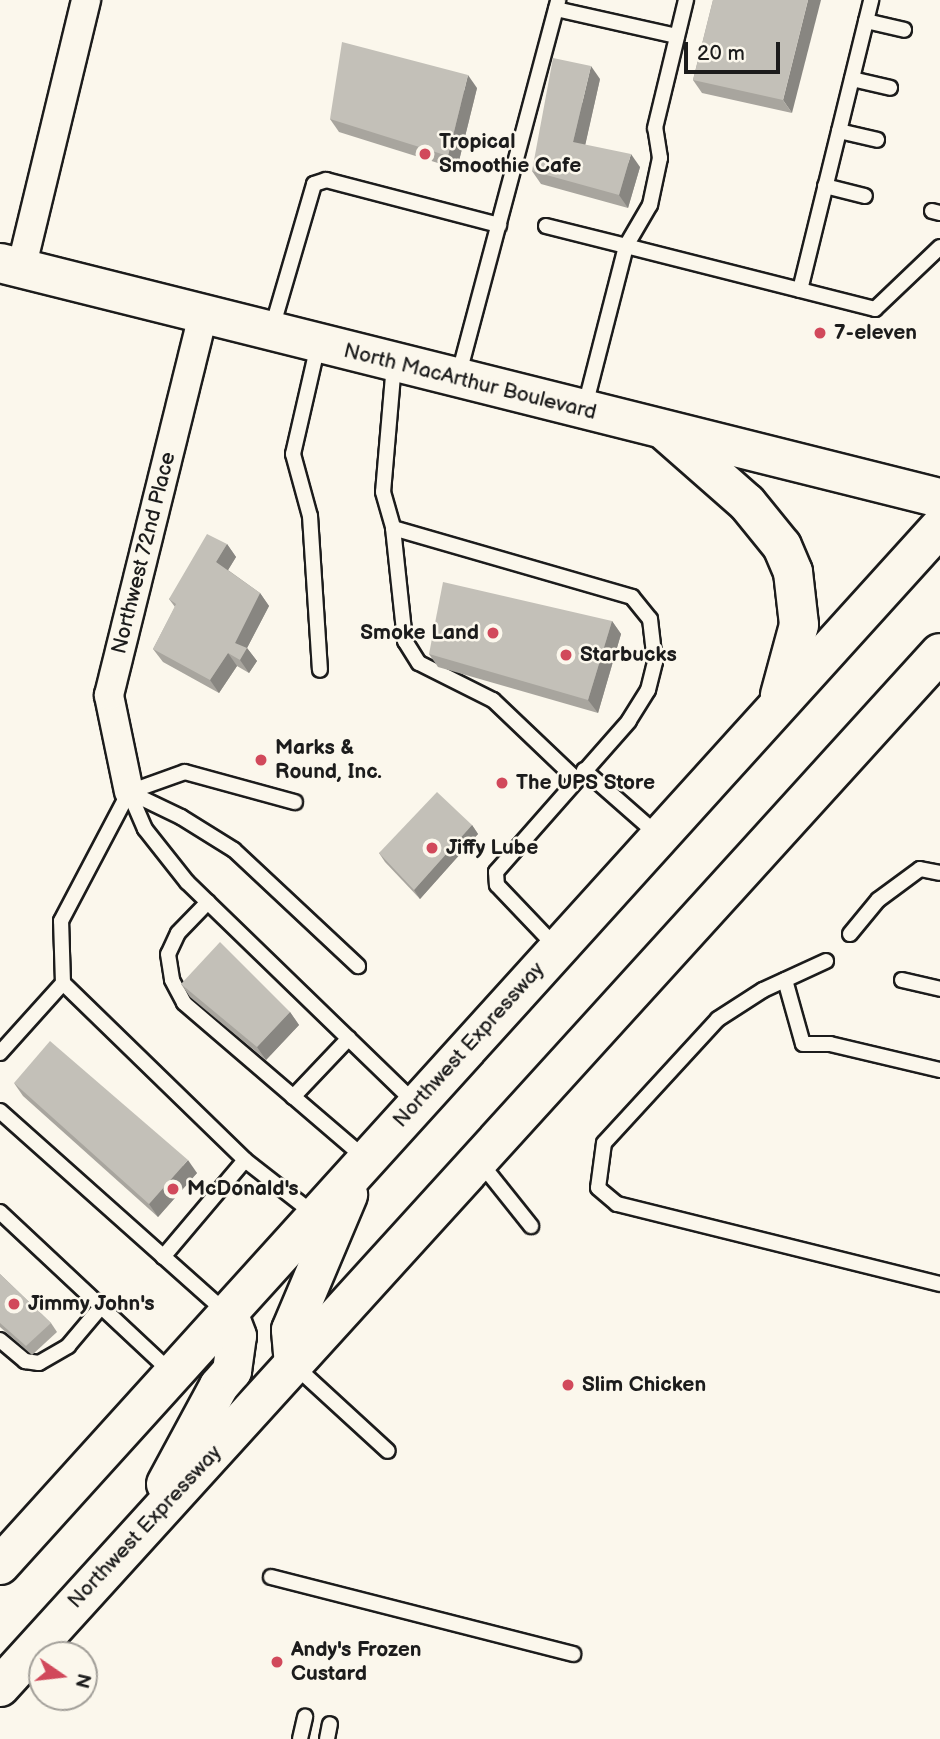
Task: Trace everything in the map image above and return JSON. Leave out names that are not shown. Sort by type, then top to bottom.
[{"type":"main road","name":"North MacArthur Boulevard","points":[[11,266],[940,498]]},
{"type":"main road","points":[[665,431],[768,525],[793,572],[799,625],[794,655],[775,709]]},
{"type":"main road","name":"Northwest Expressway","points":[[4,1553],[173,1374],[365,1158],[940,527]]},
{"type":"main road","name":"Northwest Expressway","points":[[0,1687],[940,653]]},
{"type":"main road","points":[[294,1365],[291,1330],[365,1158]]},
{"type":"main road","points":[[138,1535],[219,1386],[232,1371],[237,1336],[228,1313]]},
{"type":"street","points":[[11,266],[86,0]]},
{"type":"street","name":"Northwest 72nd Place","points":[[129,792],[109,695],[203,315]]},
{"type":"lane","points":[[584,411],[626,246],[650,205],[660,158],[655,128],[686,0]]},
{"type":"lane","points":[[800,290],[871,0]]},
{"type":"lane","points":[[458,379],[557,4],[677,36]]},
{"type":"lane","points":[[866,21],[904,30]]},
{"type":"lane","points":[[852,79],[891,89]]},
{"type":"lane","points":[[839,131],[877,140]]},
{"type":"lane","points":[[270,332],[314,184],[326,180],[499,225]]},
{"type":"lane","points":[[825,186],[865,196]]},
{"type":"lane","points":[[545,226],[875,309],[940,247]]},
{"type":"lane","points":[[319,344],[293,454],[310,516],[320,670]]},
{"type":"lane","points":[[394,363],[383,492],[393,528],[410,650],[424,668],[493,701],[580,775],[659,836]]},
{"type":"lane","points":[[393,528],[632,597],[643,605],[654,641],[648,690],[629,721],[495,876],[497,885],[557,948]]},
{"type":"lane","points":[[0,1053],[63,983],[61,921],[129,792],[186,772],[295,802]]},
{"type":"lane","points":[[129,792],[145,829],[208,902],[415,1103]]},
{"type":"lane","points":[[129,792],[181,817],[234,850],[358,966]]},
{"type":"lane","points":[[850,934],[878,900],[920,869],[940,873]]},
{"type":"lane","points":[[208,902],[178,933],[168,954],[172,980],[184,1003],[365,1158]]},
{"type":"lane","points":[[826,961],[785,980],[718,1019],[604,1143],[598,1188],[617,1204],[940,1284]]},
{"type":"lane","points":[[785,980],[803,1044],[830,1044],[940,1070]]},
{"type":"lane","points":[[902,980],[940,989]]},
{"type":"lane","points":[[63,983],[246,1160],[315,1215]]},
{"type":"lane","points":[[293,1097],[349,1038]]},
{"type":"lane","points":[[0,1111],[228,1313]]},
{"type":"lane","points":[[163,1257],[246,1160]]},
{"type":"lane","points":[[479,1160],[531,1226]]},
{"type":"lane","points":[[0,1212],[173,1374]]},
{"type":"lane","points":[[0,1340],[25,1361],[38,1363],[68,1346],[101,1307]]},
{"type":"lane","points":[[294,1365],[388,1451]]},
{"type":"lane","points":[[271,1577],[573,1654]]},
{"type":"lane","points":[[300,1739],[305,1717]]},
{"type":"lane","points":[[327,1739],[330,1724]]},
{"type":"building","points":[[713,0],[808,0],[783,100],[693,80]]},
{"type":"building","points":[[342,42],[468,75],[448,156],[330,119]]},
{"type":"building","points":[[553,58],[591,66],[573,142],[631,154],[619,195],[532,171]]},
{"type":"building","points":[[207,534],[227,544],[216,562],[260,593],[235,643],[247,648],[240,660],[228,653],[210,680],[153,649],[176,604],[169,599]]},
{"type":"building","points":[[443,582],[612,621],[588,700],[429,654]]},
{"type":"building","name":"Jiffy Lube","points":[[437,792],[472,825],[414,890],[379,853]]},
{"type":"building","points":[[220,942],[290,1012],[257,1047],[181,984]]},
{"type":"building","points":[[50,1041],[188,1160],[149,1204],[14,1083]]},
{"type":"building","name":"Jimmy John's","points":[[0,1274],[51,1323],[26,1346],[0,1323]]},
{"type":"place","name":"Tropical Smoothie Cafe","points":[[425,154]]},
{"type":"place","name":"7-eleven","points":[[820,333]]},
{"type":"place","name":"Smoke Land","points":[[493,633]]},
{"type":"place","name":"Starbucks","points":[[566,655]]},
{"type":"place","name":"Marks & Round, Inc.","points":[[261,760]]},
{"type":"place","name":"The UPS Store","points":[[502,783]]},
{"type":"place","name":"Jiffy Lube","points":[[432,848]]},
{"type":"place","name":"McDonald's","points":[[173,1189]]},
{"type":"place","name":"Jimmy John's","points":[[14,1304]]},
{"type":"place","name":"Slim Chicken","points":[[568,1385]]},
{"type":"place","name":"Andy's Frozen Custard","points":[[277,1662]]}]
